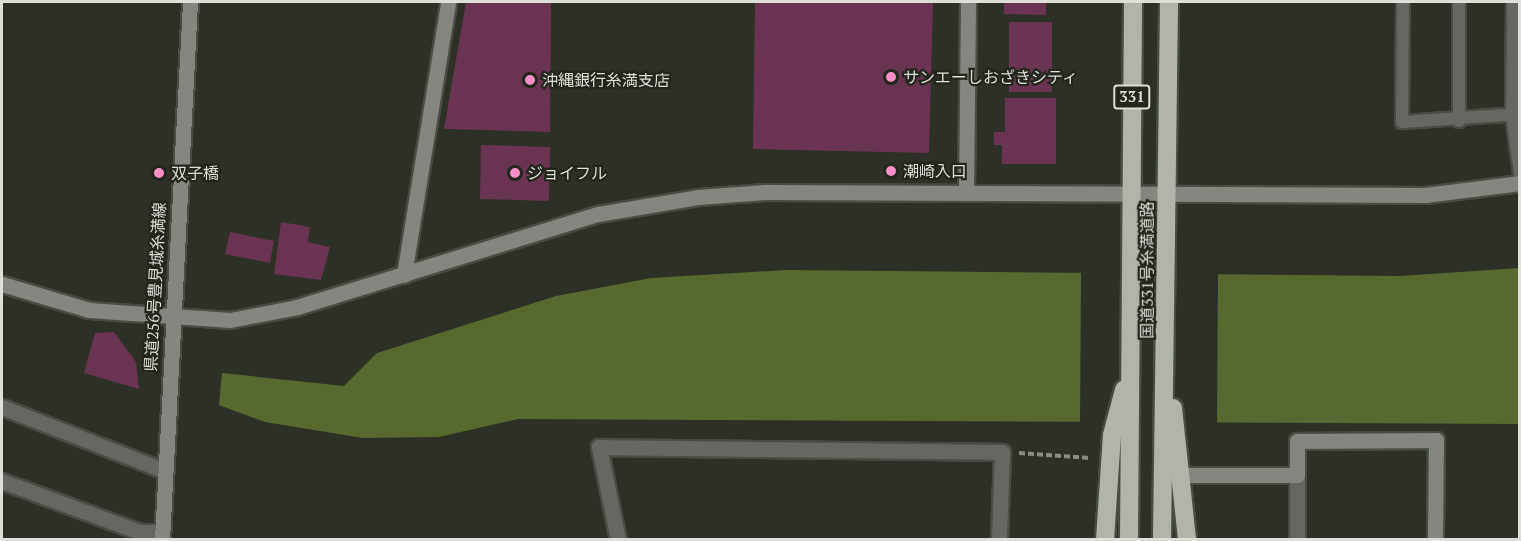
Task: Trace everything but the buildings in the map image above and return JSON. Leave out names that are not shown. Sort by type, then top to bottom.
[{"type":"highway","name":"国道331号糸満道路","points":[[1129,540],[1129,510],[1121,436],[1130,365],[1133,2]]},
{"type":"highway","name":"国道331号糸満道路","points":[[1162,540],[1171,436],[1166,362],[1169,2]]},
{"type":"highway","points":[[1105,540],[1121,436]]},
{"type":"highway","points":[[1171,436],[1183,475],[1187,540]]},
{"type":"street","name":"県道256号豊見城糸満線","points":[[162,536],[171,316],[190,2]]},
{"type":"street","points":[[404,276],[448,2]]},
{"type":"street","points":[[966,193],[968,2]]},
{"type":"street","points":[[2,284],[89,310],[230,320],[297,307],[404,276],[598,214],[698,197],[765,192],[1425,195],[1520,183]]},
{"type":"street","points":[[2,407],[163,470]]},
{"type":"street","points":[[1297,540],[1297,441],[1436,440],[1435,540]]},
{"type":"street","points":[[618,540],[599,447],[1002,452],[999,540]]},
{"type":"street","points":[[1183,475],[1297,475]]},
{"type":"street","points":[[2,481],[140,532],[162,536]]},
{"type":"lane","points":[[1403,2],[1402,122],[1459,121],[1516,115]]},
{"type":"lane","points":[[1459,2],[1459,121]]},
{"type":"lane","points":[[1513,2],[1520,174]]},
{"type":"path","points":[[1002,452],[1090,458]]},
{"type":"shaded area","points":[[1519,268],[1519,424],[518,419],[439,437],[363,438],[265,422],[219,405],[222,373],[344,386],[377,353],[556,296],[651,278],[786,270],[1400,276]]},
{"type":"pier","points":[[1081,270],[1218,272],[1217,426],[1080,425]]},
{"type":"place","name":"サンエーしおざきシティ","points":[[891,77]]},
{"type":"place","name":"沖縄銀行糸満支店","points":[[530,80]]},
{"type":"place","name":"潮崎入口","points":[[891,171]]},
{"type":"place","name":"双子橋","points":[[159,173]]},
{"type":"place","name":"ジョイフル","points":[[515,173]]}]
